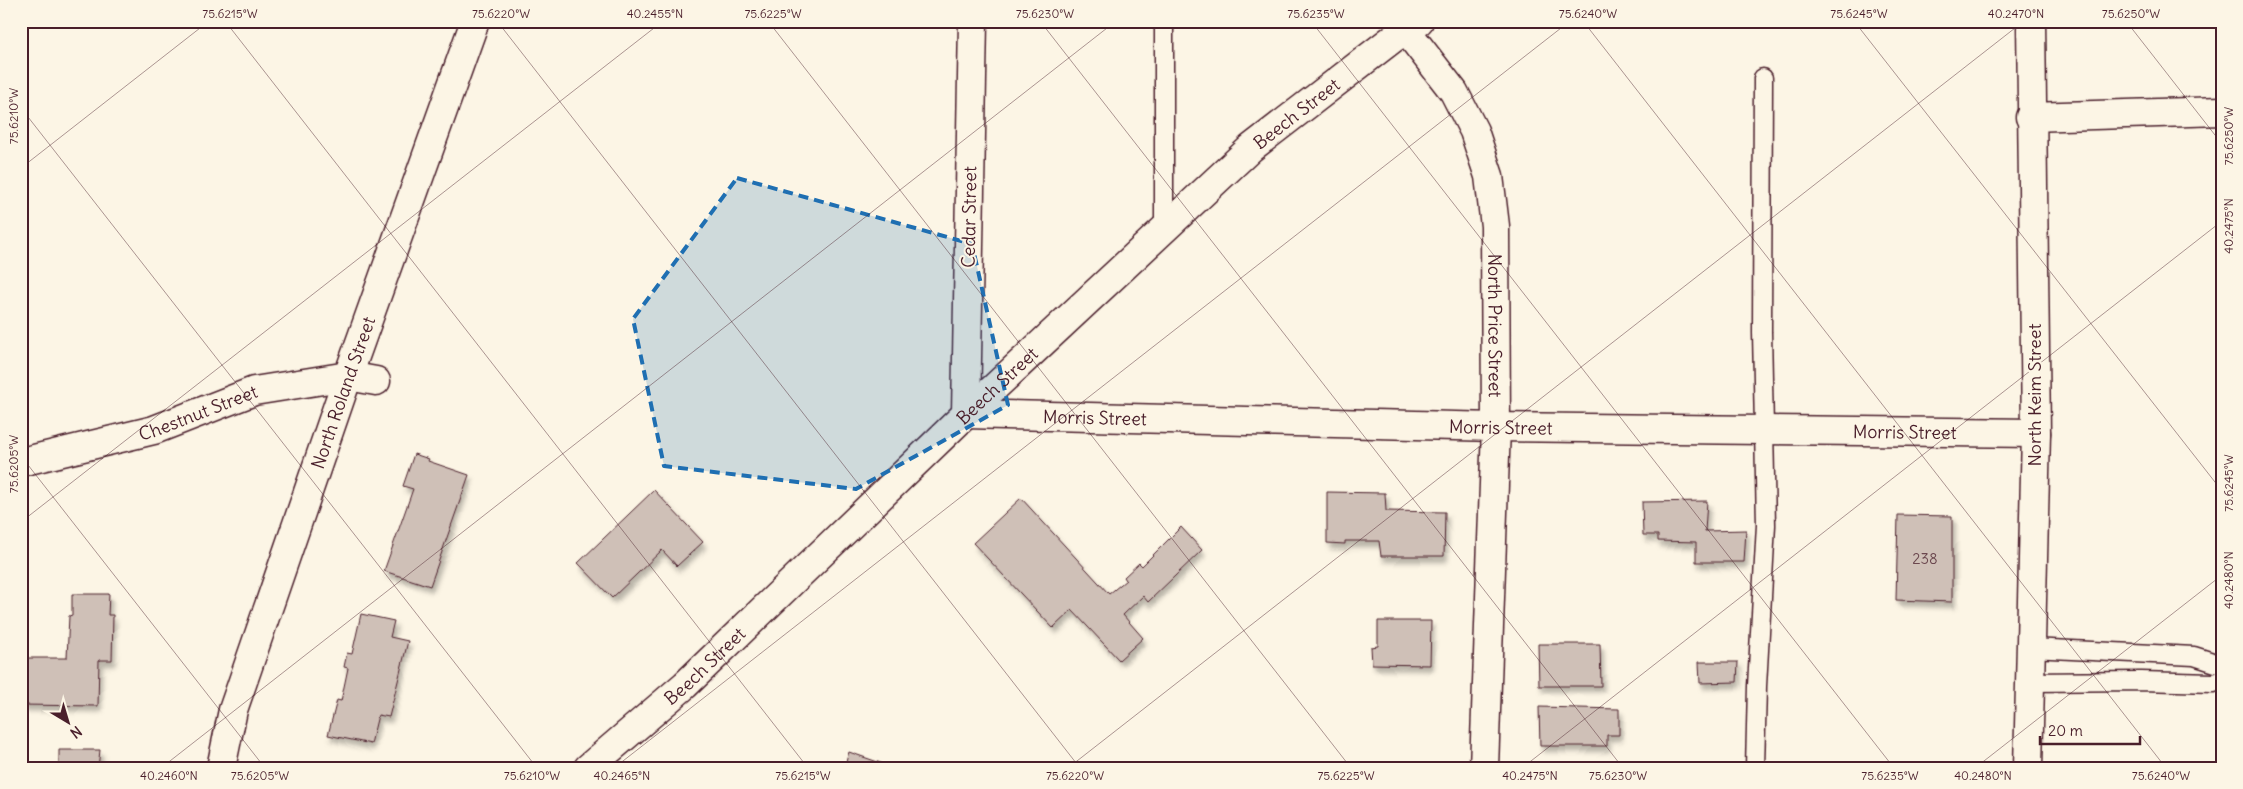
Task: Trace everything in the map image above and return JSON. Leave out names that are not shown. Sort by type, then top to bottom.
[{"type":"street","name":"North Roland Street","points":[[221,768],[233,710],[348,376],[475,21]]},
{"type":"street","name":"Cedar Street","points":[[966,414],[973,21]]},
{"type":"street","name":"North Keim Street","points":[[2028,768],[2036,433],[2030,116],[2031,21]]},
{"type":"street","name":"Beech Street","points":[[588,768],[685,685],[966,414],[1251,148],[1407,24]]},
{"type":"street","name":"North Price Street","points":[[1407,24],[1454,92],[1474,131],[1489,176],[1495,226],[1496,427],[1484,768]]},
{"type":"street","points":[[2030,116],[2222,111]]},
{"type":"street","name":"Chestnut Street","points":[[21,462],[154,430],[254,391],[348,376],[376,381]]},
{"type":"street","name":"Morris Street","points":[[966,414],[1496,427],[2036,433]]},
{"type":"lane","points":[[1164,21],[1164,229]]},
{"type":"lane","points":[[1755,768],[1757,686],[1766,525],[1763,78]]},
{"type":"lane","points":[[2031,648],[2194,656],[2222,665]]},
{"type":"lane","points":[[2030,682],[2141,680],[2213,683],[2222,681]]},
{"type":"highlighted area","points":[[737,178],[972,244],[1008,405],[856,489],[664,466],[633,319]]},
{"type":"building","points":[[414,454],[429,459],[428,461],[469,475],[430,586],[384,571],[413,489],[403,486]]},
{"type":"building","points":[[654,490],[703,542],[677,566],[662,550],[612,598],[578,563]]},
{"type":"building","points":[[1327,492],[1385,493],[1386,511],[1445,512],[1444,556],[1381,556],[1379,541],[1345,541],[1345,544],[1327,543]]},
{"type":"building","points":[[1021,498],[1109,594],[1126,580],[1124,577],[1139,563],[1142,566],[1181,527],[1202,550],[1148,602],[1143,596],[1123,615],[1143,638],[1119,660],[1072,610],[1053,628],[973,543]]},
{"type":"building","points":[[1707,501],[1705,531],[1746,530],[1744,562],[1696,562],[1696,542],[1658,541],[1658,535],[1643,535],[1642,502]]},
{"type":"building","points":[[1898,515],[1952,516],[1952,602],[1896,600]]},
{"type":"building","points":[[72,594],[109,594],[108,615],[113,615],[112,660],[99,660],[98,706],[21,705],[21,658],[67,658],[69,616],[72,615]]},
{"type":"building","points":[[361,614],[394,621],[390,637],[408,641],[389,717],[378,715],[371,744],[328,735],[337,700],[341,701],[348,668],[344,667],[347,653],[352,654]]},
{"type":"building","points":[[1378,621],[1431,621],[1430,665],[1372,664],[1371,647],[1378,646]]},
{"type":"building","points":[[1538,644],[1600,644],[1601,686],[1539,686]]},
{"type":"building","points":[[1699,662],[1738,662],[1737,682],[1700,683]]},
{"type":"building","points":[[1539,707],[1619,709],[1619,735],[1607,735],[1607,746],[1540,746]]},
{"type":"building","points":[[59,750],[100,750],[98,768],[59,768]]},
{"type":"building","points":[[849,752],[895,768],[844,768]]},
{"type":"building","points":[[314,762],[364,767],[364,768],[313,768]]},
{"type":"building","points":[[1567,764],[1605,764],[1605,768],[1567,768]]}]
